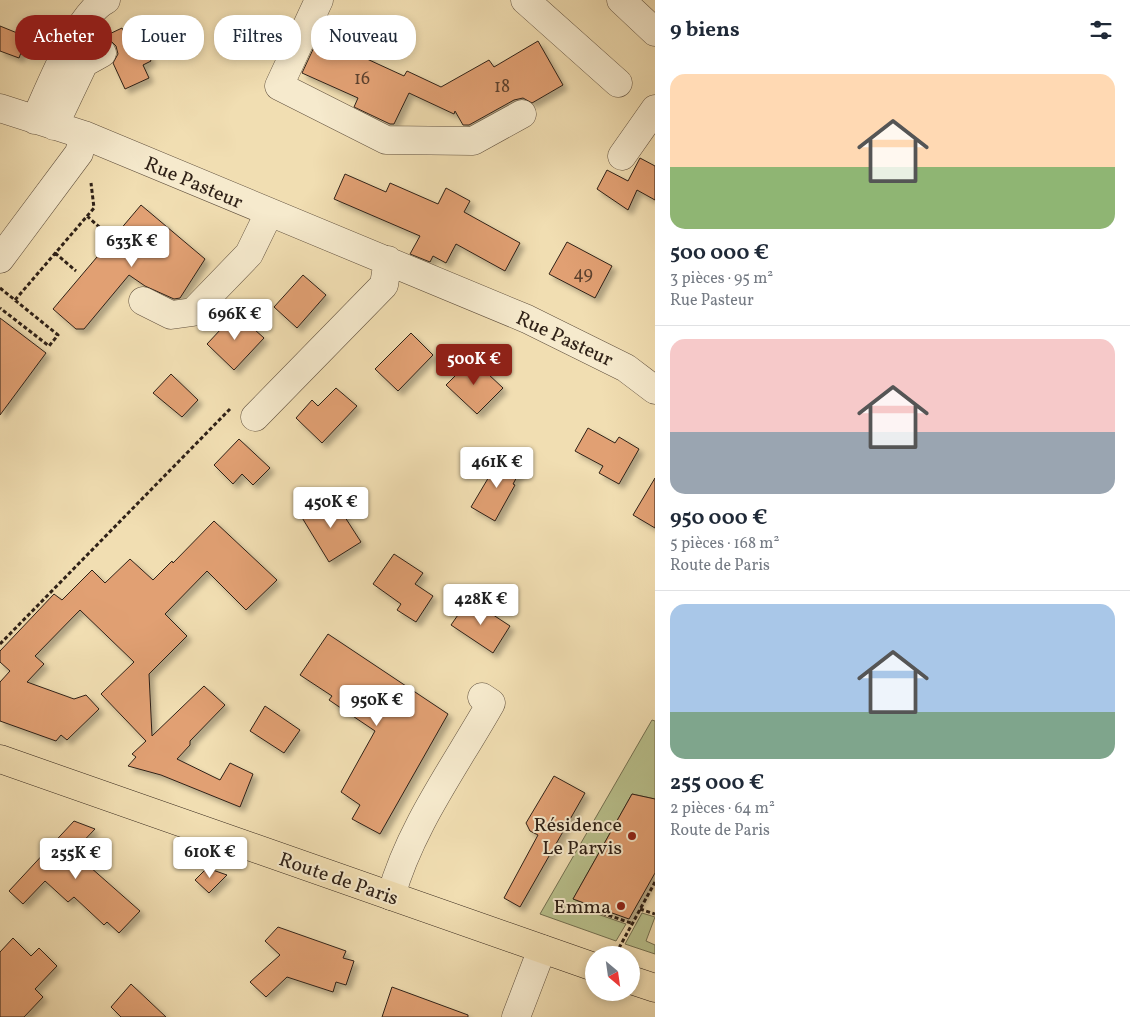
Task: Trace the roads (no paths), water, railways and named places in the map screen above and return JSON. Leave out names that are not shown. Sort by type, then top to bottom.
[{"type":"main road","name":"Route de Paris","points":[[0,760],[585,964]]},
{"type":"main road","points":[[640,983],[655,988]]},
{"type":"street","points":[[45,123],[85,18],[98,4],[106,0]]},
{"type":"street","points":[[319,0],[279,86],[386,140],[473,141],[522,114]]},
{"type":"street","points":[[525,0],[618,83]]},
{"type":"street","points":[[622,0],[655,32]]},
{"type":"street","points":[[45,123],[84,63],[89,60]]},
{"type":"street","name":"Rue Pasteur","points":[[0,108],[45,123],[81,144],[269,213],[388,260],[543,327],[626,368],[655,390]]},
{"type":"street","points":[[622,156],[655,109]]},
{"type":"street","points":[[0,259],[81,144]]},
{"type":"street","points":[[144,301],[171,315],[193,312],[249,254],[269,213]]},
{"type":"street","points":[[255,417],[384,285],[388,260]]},
{"type":"street","points":[[391,896],[397,876],[414,836],[492,703],[482,697]]},
{"type":"street","points":[[516,1017],[542,949]]},
{"type":"place","name":"Résidence Le Parvis","points":[[632,836]]},
{"type":"place","name":"Emma","points":[[621,906]]}]
